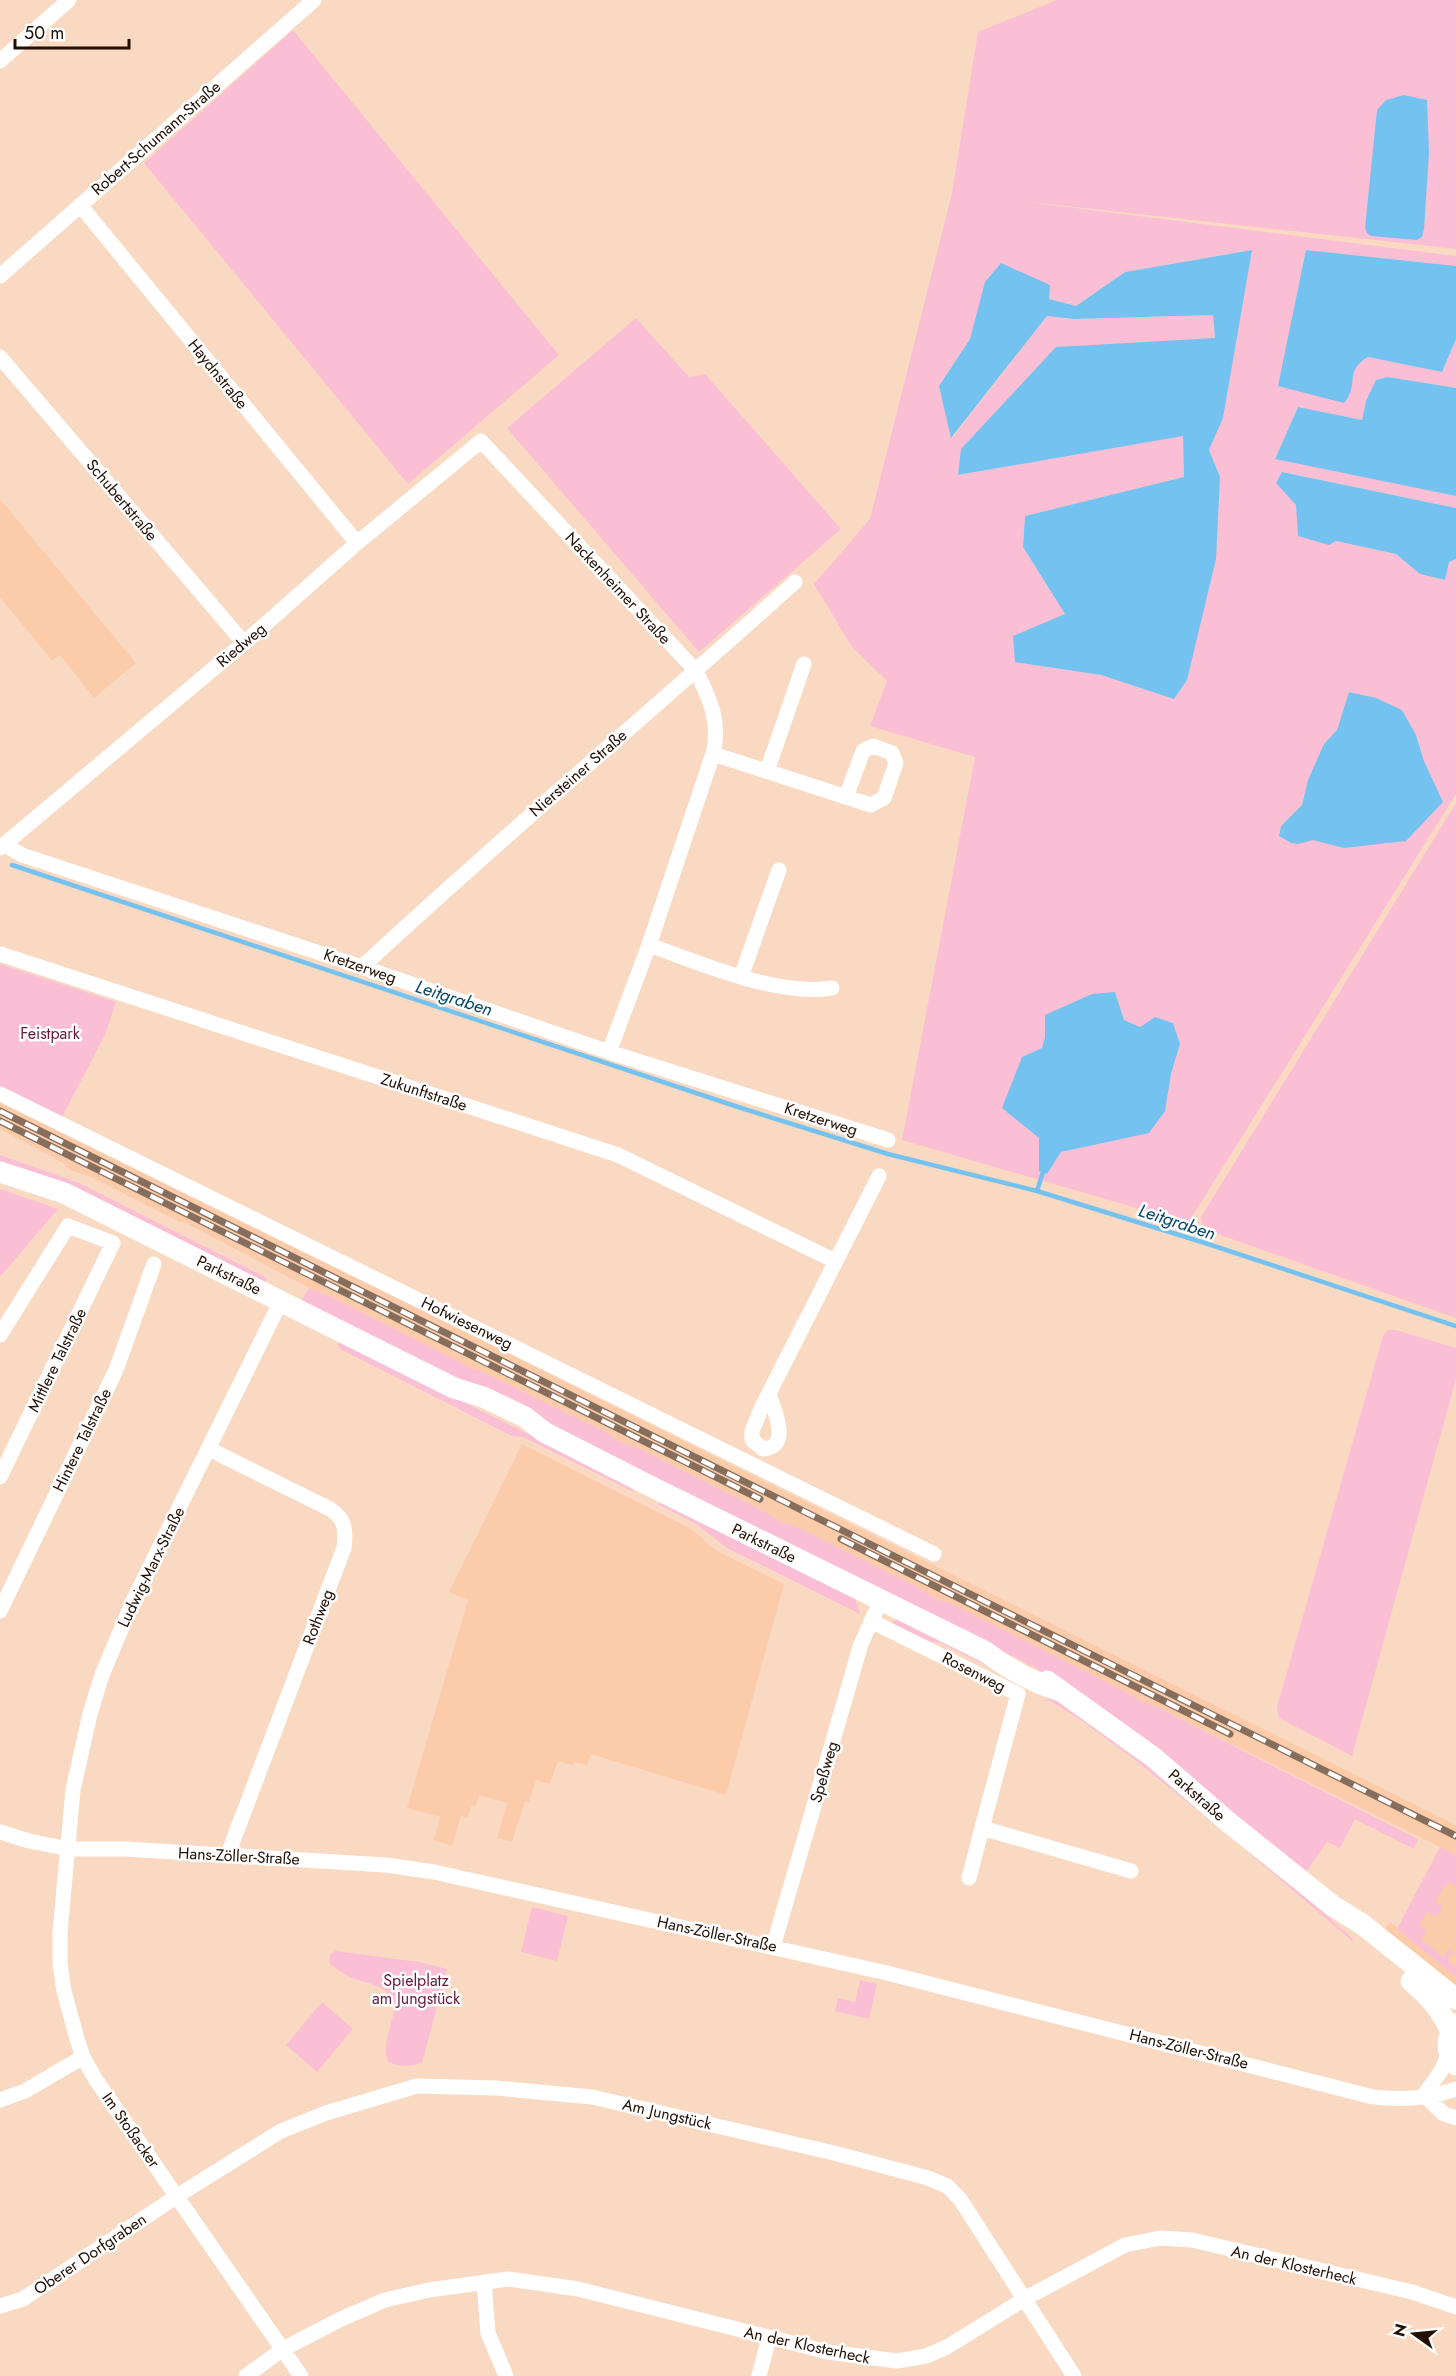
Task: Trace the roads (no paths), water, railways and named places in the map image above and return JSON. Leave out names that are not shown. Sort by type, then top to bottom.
[{"type":"main road","name":"Parkstraße","points":[[0,1172],[64,1193],[454,1388],[483,1397],[525,1417],[544,1432],[986,1652],[1011,1660],[1039,1674],[1057,1690],[1153,1757],[1227,1821],[1333,1906],[1362,1924],[1456,1999]]},
{"type":"main road","name":"Parkstraße","points":[[1333,1906],[1355,1933],[1431,1998],[1454,2027]]},
{"type":"main road","points":[[1452,2059],[1448,2046],[1454,2027]]},
{"type":"street","points":[[0,62],[69,0]]},
{"type":"street","name":"Robert-Schumann-Straße","points":[[0,276],[314,0]]},
{"type":"street","name":"Haydnstraße","points":[[80,205],[357,543]]},
{"type":"street","name":"Schubertstraße","points":[[0,357],[244,643]]},
{"type":"street","name":"Riedweg","points":[[3,845],[244,643],[357,543],[481,441]]},
{"type":"street","name":"Nackenheimer Straße","points":[[481,441],[696,671],[714,712],[717,738],[713,754],[649,945],[609,1052]]},
{"type":"street","name":"Niersteiner Straße","points":[[362,966],[565,783],[696,671],[795,582]]},
{"type":"street","points":[[767,771],[804,664]]},
{"type":"street","points":[[713,754],[846,797]]},
{"type":"street","name":"Kretzerweg","points":[[3,845],[22,855],[362,966],[609,1052],[888,1140]]},
{"type":"street","points":[[741,977],[779,870]]},
{"type":"street","points":[[649,945],[741,977],[798,989],[832,988]]},
{"type":"street","name":"Zukunftstraße","points":[[0,954],[618,1155],[836,1261]]},
{"type":"street","name":"Hofwiesenweg","points":[[0,1094],[934,1554]]},
{"type":"street","points":[[769,1394],[780,1428],[779,1440],[769,1449],[763,1449],[755,1445],[752,1440],[752,1431],[769,1394],[879,1176]]},
{"type":"street","name":"Mittlere Talstraße","points":[[0,1335],[68,1226],[113,1243],[0,1477]]},
{"type":"street","name":"Hintere Talstraße","points":[[0,1611],[116,1370],[154,1264]]},
{"type":"street","name":"Ludwig-Marx-Straße","points":[[69,1849],[73,1790],[90,1714],[102,1675],[133,1601],[281,1301]]},
{"type":"street","points":[[748,1461],[755,1445]]},
{"type":"street","name":"Rothweg","points":[[209,1449],[330,1509],[343,1521],[346,1535],[344,1548],[228,1854]]},
{"type":"street","name":"Speßweg","points":[[773,1947],[861,1644],[881,1600]]},
{"type":"street","name":"Rosenweg","points":[[871,1621],[1018,1694],[969,1878]]},
{"type":"street","points":[[982,1827],[1131,1871]]},
{"type":"street","name":"Hans-Zöller-Straße","points":[[0,1832],[29,1841],[69,1849],[125,1849],[387,1864],[434,1872],[887,1973],[1373,2097],[1402,2099],[1438,2095],[1456,2089]]},
{"type":"street","name":"Im Stoßacker","points":[[69,1849],[60,1932],[60,1963],[64,1991],[83,2057],[96,2080],[301,2376]]},
{"type":"street","points":[[0,2100],[25,2091],[83,2057]]},
{"type":"street","points":[[1452,2059],[1424,2095],[1444,2114],[1456,2118]]},
{"type":"street","name":"Am Jungstück","points":[[177,2196],[282,2131],[326,2114],[417,2086],[496,2088],[592,2097],[838,2154],[928,2178],[947,2187],[960,2199],[1026,2298],[1074,2376]]},
{"type":"street","name":"Oberer Dorfgraben","points":[[0,2306],[23,2299],[177,2196]]},
{"type":"street","name":"An der Klosterheck","points":[[246,2376],[283,2349],[341,2319],[385,2300],[429,2290],[508,2279],[578,2289],[837,2354],[897,2361],[926,2356],[947,2347],[1026,2298],[1125,2245],[1140,2240],[1168,2238],[1192,2240],[1412,2292],[1456,2307]]},
{"type":"street","points":[[484,2282],[488,2333],[506,2376]]},
{"type":"street","points":[[759,2376],[769,2338]]},
{"type":"water","points":[[1404,95],[1427,100],[1429,153],[1424,229],[1422,237],[1417,240],[1371,236],[1365,228],[1377,110],[1386,100]]},
{"type":"water","points":[[1252,250],[1223,418],[1209,450],[1220,477],[1216,559],[1187,680],[1174,699],[1101,675],[1015,662],[1013,636],[1065,614],[1023,547],[1025,516],[1184,477],[1183,436],[958,475],[961,449],[1056,347],[1215,338],[1213,315],[1074,319],[1047,316],[951,438],[939,386],[970,339],[985,282],[1001,263],[1050,285],[1049,299],[1076,306],[1125,272]]},
{"type":"water","points":[[1306,250],[1456,266],[1456,339],[1442,372],[1368,357],[1356,368],[1349,396],[1344,403],[1278,386]]},
{"type":"water","points":[[1388,377],[1456,388],[1456,496],[1275,459],[1298,407],[1362,420],[1366,401],[1376,380]]},
{"type":"water","points":[[1282,472],[1456,508],[1456,559],[1449,562],[1445,580],[1420,574],[1396,554],[1336,541],[1329,545],[1298,536],[1296,505],[1276,483]]},
{"type":"water","points":[[1349,692],[1376,698],[1402,710],[1416,735],[1424,761],[1443,802],[1406,841],[1344,848],[1313,840],[1298,844],[1291,843],[1279,836],[1281,826],[1302,805],[1308,780],[1324,744],[1337,730]]},
{"type":"water","points":[[1115,992],[1124,1020],[1140,1027],[1155,1017],[1173,1023],[1180,1044],[1171,1074],[1165,1111],[1149,1133],[1061,1152],[1047,1174],[1039,1171],[1039,1138],[1002,1108],[1022,1057],[1042,1048],[1045,1037],[1045,1015],[1092,994]]},
{"type":"waterway","name":"Leitgraben","points":[[12,865],[741,1108],[888,1154],[1037,1191],[1205,1243],[1456,1326]]},
{"type":"waterway","points":[[1037,1191],[1043,1172]]},
{"type":"railway","points":[[0,1111],[1456,1836]]},
{"type":"railway","points":[[0,1121],[760,1499]]},
{"type":"railway","points":[[841,1539],[1230,1734]]},
{"type":"park label","name":"Feistpark","points":[[50,1033]]},
{"type":"park label","name":"Spielplatz am Jungstück","points":[[416,1989]]}]
